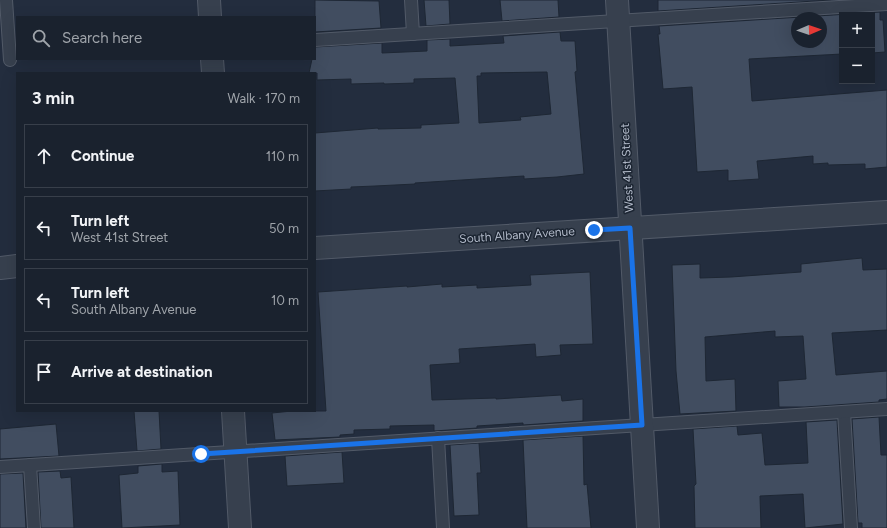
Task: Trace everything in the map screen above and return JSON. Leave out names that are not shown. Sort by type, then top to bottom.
[{"type":"street","points":[[208,0],[210,16]]},
{"type":"street","name":"West 41st Street","points":[[617,0],[648,528]]},
{"type":"street","points":[[212,60],[213,72]]},
{"type":"street","name":"South Albany Avenue","points":[[316,248],[887,212]]},
{"type":"street","points":[[0,268],[16,266]]},
{"type":"street","points":[[233,412],[240,528]]},
{"type":"lane","points":[[6,0],[9,60]]},
{"type":"lane","points":[[411,0],[413,34]]},
{"type":"lane","points":[[316,40],[618,22],[822,4],[887,4]]},
{"type":"lane","points":[[0,467],[887,409]]},
{"type":"lane","points":[[844,412],[851,528]]},
{"type":"lane","points":[[438,438],[443,528]]},
{"type":"lane","points":[[30,465],[34,528]]},
{"type":"building","points":[[315,0],[379,1],[381,28],[316,32]]},
{"type":"building","points":[[424,0],[449,0],[450,24],[426,26]]},
{"type":"building","points":[[500,0],[558,0],[559,17],[502,21]]},
{"type":"building","points":[[658,0],[831,0],[658,11]]},
{"type":"building","points":[[875,12],[880,12],[880,20],[883,20],[885,52],[875,53]]},
{"type":"building","points":[[827,15],[839,15],[839,54],[749,59],[752,101],[887,90],[887,167],[865,169],[865,164],[813,164],[813,156],[757,161],[759,179],[728,181],[728,170],[697,172],[692,87],[663,89],[658,34],[660,34],[659,26],[791,18],[791,48],[827,48]]},
{"type":"building","points":[[560,32],[561,41],[575,41],[577,71],[575,72],[584,174],[524,179],[524,176],[351,187],[351,189],[316,191],[316,133],[378,128],[421,128],[421,125],[459,123],[455,78],[414,79],[414,83],[384,84],[351,84],[351,79],[317,80],[317,73],[309,72],[312,60],[316,60],[316,47],[382,43],[382,53],[427,51],[427,40],[450,39],[450,46],[504,43],[503,36]],"holes":[[[547,72],[551,114],[520,117],[521,120],[479,123],[477,76],[481,76],[481,73]]]},
{"type":"building","points":[[862,258],[863,270],[887,269],[887,330],[832,333],[836,375],[887,371],[887,399],[879,400],[879,402],[805,407],[779,407],[778,381],[806,379],[803,336],[775,337],[775,331],[705,337],[706,381],[735,379],[736,411],[680,414],[676,371],[672,265],[700,264],[700,278],[731,277],[801,272],[801,264]]},
{"type":"building","points":[[590,272],[593,344],[560,345],[561,355],[536,357],[535,344],[459,349],[460,363],[430,365],[432,400],[496,399],[561,395],[562,401],[583,399],[583,421],[477,426],[477,428],[434,431],[434,425],[390,426],[390,429],[354,430],[354,434],[340,435],[340,437],[275,440],[272,413],[326,411],[318,292],[442,284],[442,287],[477,285],[477,288],[531,285],[530,275]]},
{"type":"building","points":[[134,412],[159,412],[161,449],[137,451]]},
{"type":"building","points":[[879,417],[881,455],[887,455],[887,528],[862,528],[862,523],[858,523],[852,419]]},
{"type":"building","points":[[837,420],[843,524],[805,528],[803,494],[760,496],[761,528],[695,528],[694,486],[696,484],[693,429],[737,426],[738,435],[762,433],[765,465],[808,463],[806,422]]},
{"type":"building","points":[[56,424],[59,456],[0,459],[0,429]]},
{"type":"building","points":[[583,436],[584,485],[587,484],[591,528],[527,528],[523,440]]},
{"type":"building","points":[[479,443],[481,473],[477,473],[479,515],[454,516],[450,445]]},
{"type":"building","points":[[342,452],[344,483],[287,486],[285,456]]},
{"type":"building","points":[[162,464],[162,472],[178,471],[180,525],[122,528],[119,475],[138,473],[138,466]]},
{"type":"building","points":[[60,471],[61,478],[71,477],[74,528],[41,528],[38,472]]},
{"type":"building","points":[[23,473],[26,528],[0,528],[0,474]]},
{"type":"route","points":[[201,454],[642,425],[630,228],[594,230]]}]
